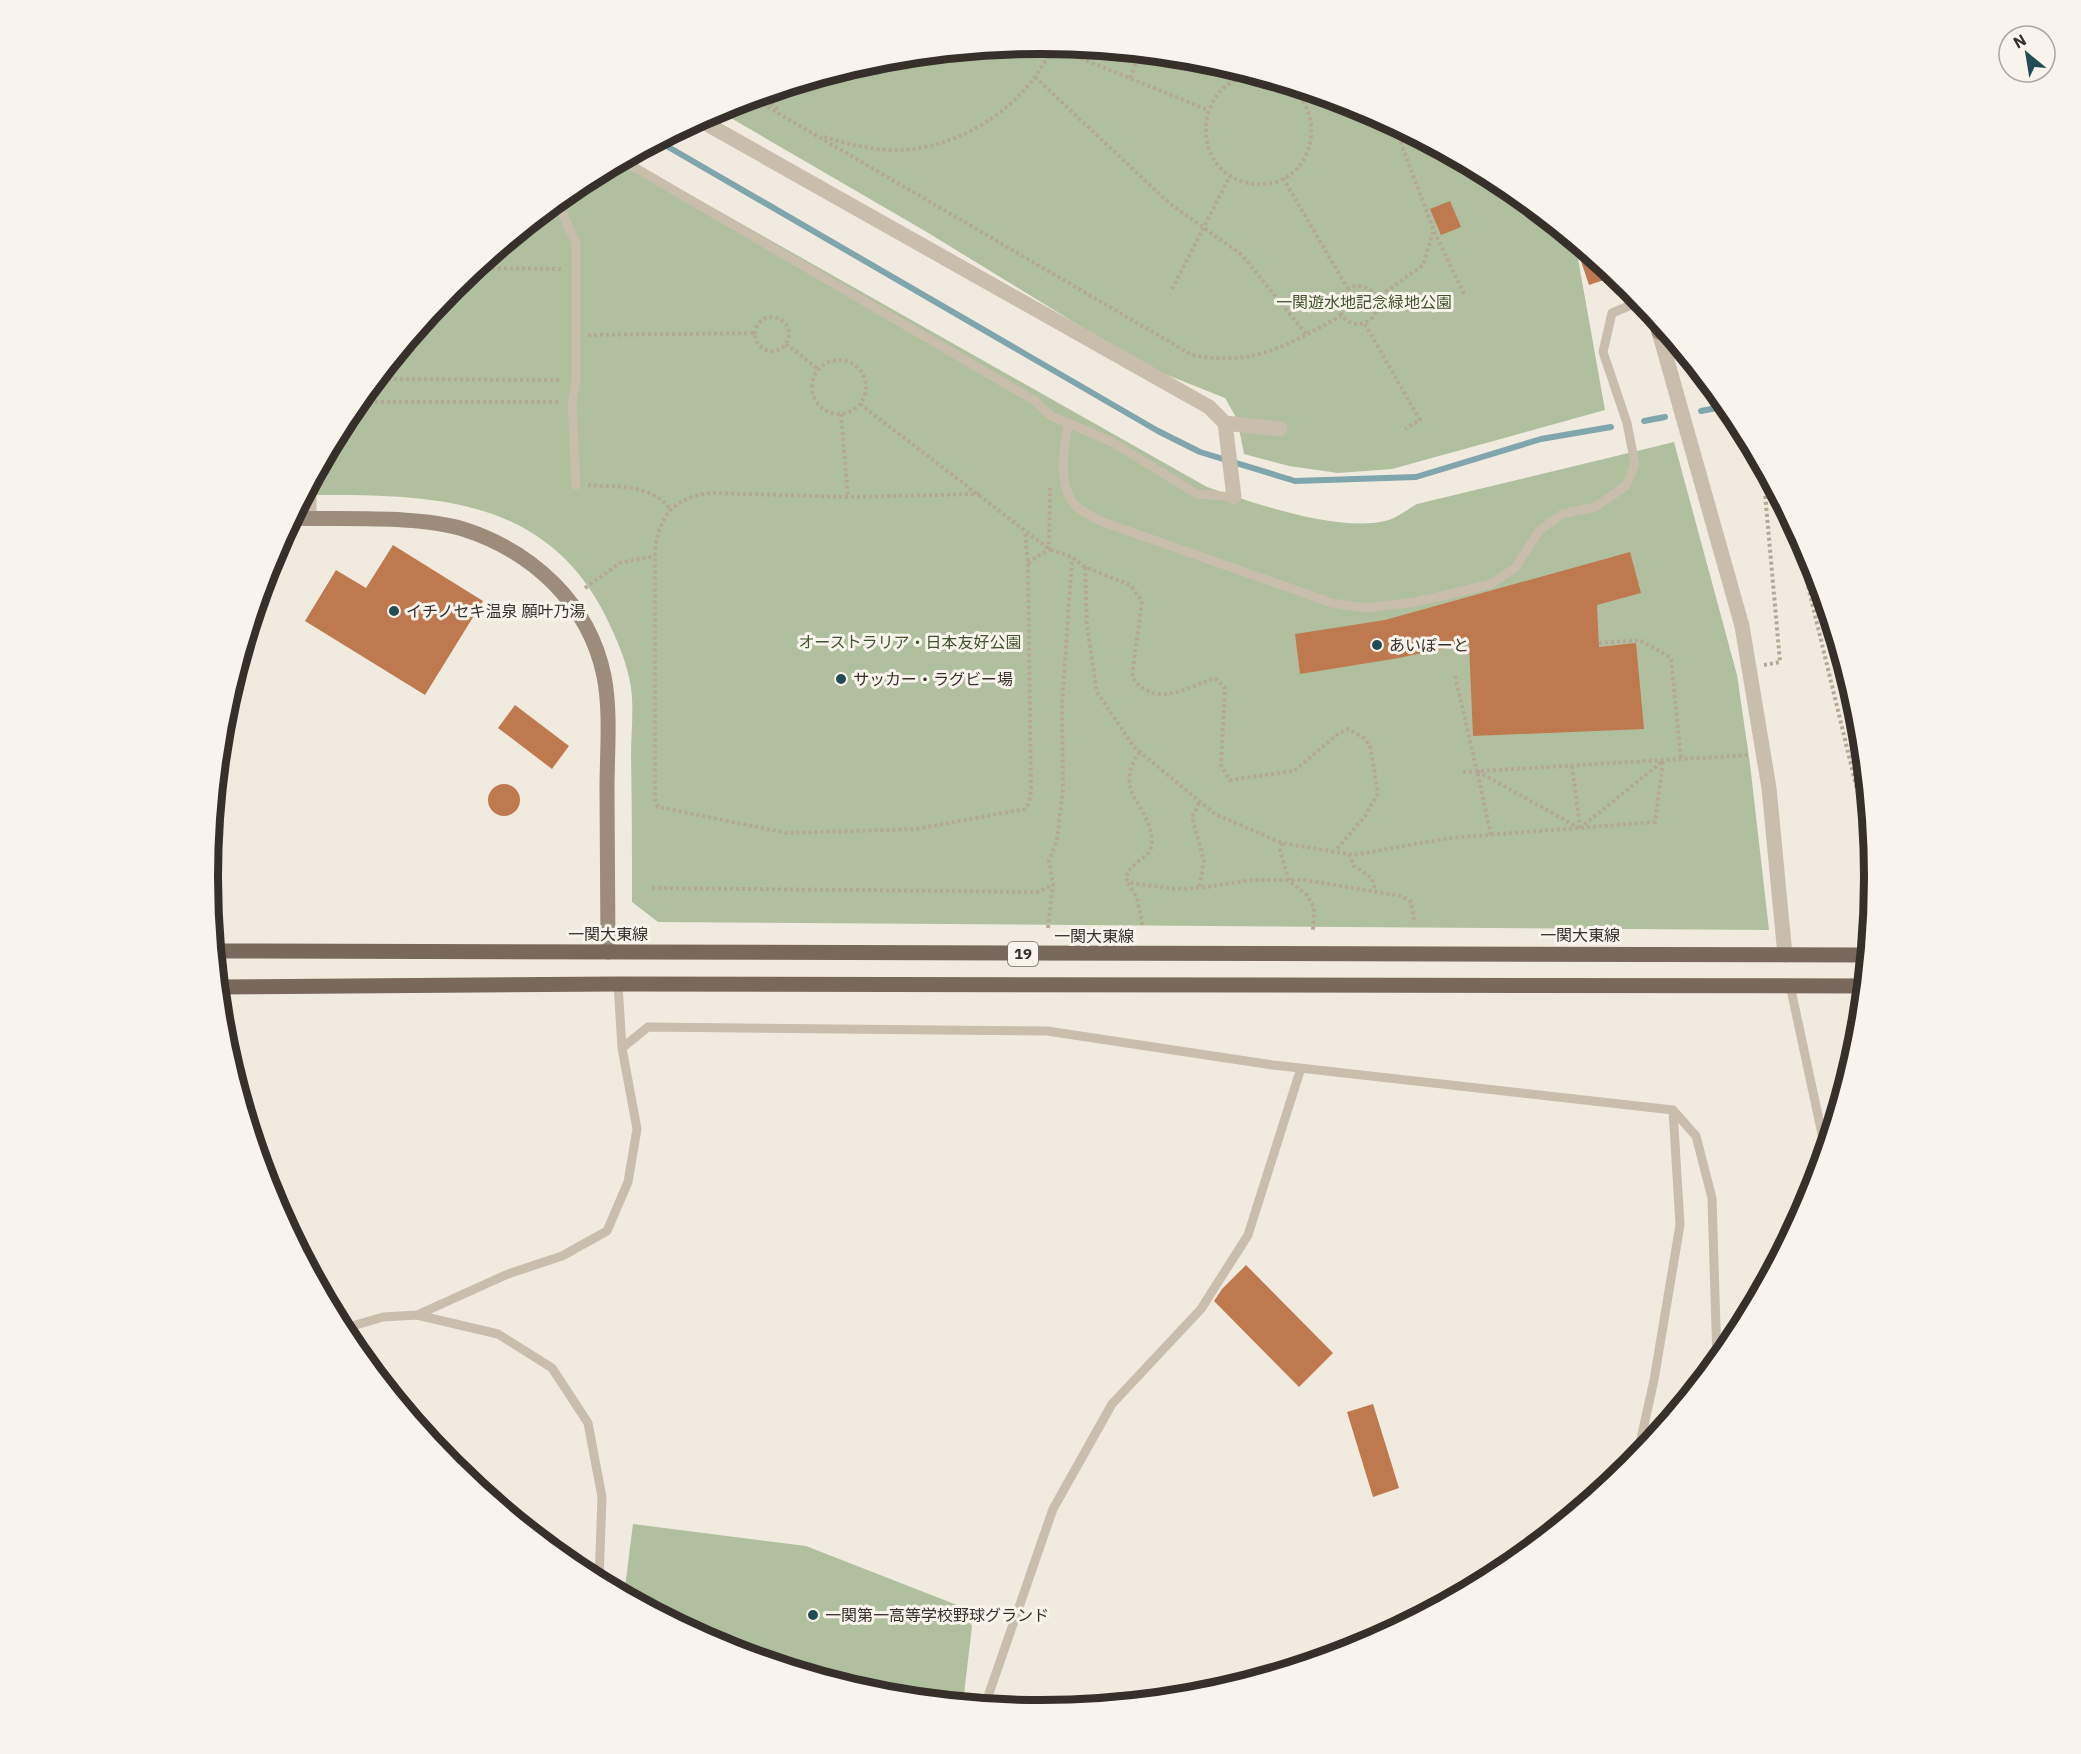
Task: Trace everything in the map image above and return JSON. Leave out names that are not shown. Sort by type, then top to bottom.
[{"type":"main road","name":"一関大東線","points":[[221,951],[1859,955]]},
{"type":"main road","name":"19","points":[[225,987],[618,984],[1856,986]]},
{"type":"street","points":[[708,125],[1209,407],[1224,423],[1234,497]]},
{"type":"street","points":[[1661,337],[1739,615],[1763,754],[1785,955]]},
{"type":"street","points":[[1224,423],[1280,429]]},
{"type":"street","points":[[300,518],[420,523],[462,529],[519,554],[557,583],[591,638],[604,676],[607,716],[608,952]]},
{"type":"lane","points":[[629,164],[1035,401],[1051,416],[1112,442],[1197,494],[1234,497]]},
{"type":"lane","points":[[561,209],[576,243],[576,381],[572,402],[576,485]]},
{"type":"lane","points":[[1068,423],[1062,460],[1065,482],[1074,505],[1100,521],[1332,603],[1365,608],[1416,602],[1491,584],[1515,568],[1539,531],[1562,514],[1595,507],[1626,486],[1635,465],[1627,423],[1603,352],[1612,313],[1631,305]]},
{"type":"lane","points":[[312,495],[312,519]]},
{"type":"lane","points":[[417,1315],[508,1274],[562,1256],[607,1231],[628,1182],[637,1129],[622,1048],[618,984]]},
{"type":"lane","points":[[1790,986],[1822,1135]]},
{"type":"lane","points":[[622,1048],[648,1027],[1047,1031],[1301,1068],[1673,1110],[1696,1136],[1712,1198],[1717,1344]]},
{"type":"lane","points":[[987,1698],[1053,1509],[1112,1404],[1201,1309],[1248,1235],[1301,1068]]},
{"type":"lane","points":[[1641,1439],[1654,1380],[1680,1225],[1673,1110]]},
{"type":"lane","points":[[351,1326],[383,1317],[417,1315],[498,1334],[552,1368],[588,1423],[602,1497],[599,1571]]},
{"type":"path","points":[[768,101],[785,116],[819,136],[858,147],[898,150],[938,144],[975,129],[1000,112],[1035,77],[1048,54]]},
{"type":"path","points":[[1075,55],[1208,110]]},
{"type":"path","points":[[1130,78],[1137,60]]},
{"type":"path","points":[[1035,77],[1169,203],[1242,255],[1306,334]]},
{"type":"path","points":[[1242,79],[1234,81],[1218,93],[1208,110],[1205,140],[1218,167],[1230,176],[1257,184],[1283,178],[1296,169],[1306,156],[1312,141],[1313,125],[1309,110],[1302,97]]},
{"type":"path","points":[[762,103],[1192,355],[1221,361],[1246,358],[1272,351],[1341,316]]},
{"type":"path","points":[[1398,136],[1434,231],[1465,296]]},
{"type":"path","points":[[1172,289],[1230,176]]},
{"type":"path","points":[[1283,178],[1348,289]]},
{"type":"path","points":[[1376,299],[1423,265],[1434,231]]},
{"type":"path","points":[[487,268],[577,269]]},
{"type":"path","points":[[1364,287],[1376,299],[1376,313],[1365,324],[1349,323],[1341,316],[1340,298],[1348,289],[1364,287]]},
{"type":"path","points":[[768,318],[782,320],[789,331],[786,344],[782,349],[770,351],[759,345],[755,333],[757,326],[768,318]]},
{"type":"path","points":[[1365,324],[1420,420],[1405,429]]},
{"type":"path","points":[[575,335],[755,333]]},
{"type":"path","points":[[786,344],[818,369]]},
{"type":"path","points":[[836,359],[856,366],[866,384],[860,404],[852,411],[841,414],[821,408],[812,389],[818,369],[836,359]]},
{"type":"path","points":[[386,379],[576,381]]},
{"type":"path","points":[[369,402],[572,402]]},
{"type":"path","points":[[860,404],[1049,549],[1072,557],[1085,567],[1130,585],[1142,601],[1132,677],[1140,688],[1165,696],[1215,678],[1225,688],[1221,765],[1230,780],[1294,771],[1347,729],[1364,738],[1370,746],[1378,793],[1365,816],[1336,850]]},
{"type":"path","points":[[841,414],[848,497]]},
{"type":"path","points":[[1049,549],[1050,482]]},
{"type":"path","points":[[576,485],[635,488],[664,501],[670,509]]},
{"type":"path","points":[[1749,668],[1780,662],[1765,493],[1768,492]]},
{"type":"path","points":[[980,494],[848,497],[713,493],[698,494],[670,509],[658,528],[655,556],[655,799],[658,807],[787,833],[916,829],[1025,809],[1029,803],[1030,791],[1028,563],[1025,532]]},
{"type":"path","points":[[1028,563],[1049,549]]},
{"type":"path","points":[[585,588],[620,562],[655,556]]},
{"type":"path","points":[[1048,928],[1053,884],[1049,861],[1057,840],[1063,789],[1062,705],[1072,557]]},
{"type":"path","points":[[1085,567],[1087,626],[1097,692],[1140,752],[1199,803],[1215,814],[1282,843],[1336,850],[1354,855],[1449,838],[1655,822],[1663,761]]},
{"type":"path","points":[[1804,571],[1859,799]]},
{"type":"path","points":[[1599,643],[1640,640],[1671,658],[1681,759]]},
{"type":"path","points":[[1455,676],[1491,835]]},
{"type":"path","points":[[1126,879],[1133,864],[1150,851],[1152,844],[1146,816],[1132,797],[1128,784],[1130,772],[1140,752]]},
{"type":"path","points":[[1462,772],[1763,754]]},
{"type":"path","points":[[1580,828],[1663,761]]},
{"type":"path","points":[[1572,766],[1580,828]]},
{"type":"path","points":[[1477,771],[1580,828]]},
{"type":"path","points":[[1199,803],[1192,817],[1204,861],[1199,888]]},
{"type":"path","points":[[1282,843],[1280,851],[1289,881],[1307,895],[1314,907],[1313,930]]},
{"type":"path","points":[[1348,854],[1354,866],[1372,878],[1376,892]]},
{"type":"path","points":[[1126,879],[1138,885],[1199,888],[1252,880],[1305,880],[1402,896],[1411,902],[1414,920]]},
{"type":"path","points":[[1126,879],[1137,898],[1143,928]]},
{"type":"path","points":[[652,888],[1038,892],[1053,884]]},
{"type":"green space","name":"一関遊水地記念緑地公園","points":[[1040,54],[1148,61],[1254,82],[1305,98],[1405,139],[1452,164],[1542,224],[1577,253],[1605,410],[1392,469],[1338,473],[1289,466],[1244,454],[1237,419],[1225,398],[1147,367],[925,231],[728,116],[827,82],[880,70],[933,61]]},
{"type":"green space","name":"オーストラリア・日本友好公園","points":[[632,162],[1207,487],[1298,515],[1347,523],[1389,520],[1417,504],[1674,442],[1737,675],[1750,764],[1769,930],[658,922],[632,902],[632,705],[627,668],[603,611],[577,572],[546,543],[512,522],[474,508],[434,500],[312,495],[356,420],[422,334],[498,258],[539,224]]},
{"type":"green space","name":"一関第一高等学校野球グランド","points":[[633,1524],[806,1546],[957,1605],[972,1626],[964,1696],[880,1684],[827,1672],[776,1656],[676,1615],[625,1587]]},
{"type":"building","points":[[1450,201],[1461,227],[1441,235],[1430,209]]},
{"type":"building","points":[[1579,255],[1606,279],[1589,285]]},
{"type":"building","name":"イチノセキ温泉 願叶乃湯","points":[[393,545],[483,601],[425,695],[305,621],[336,570],[366,588]]},
{"type":"building","name":"あいぽーと","points":[[1630,552],[1641,593],[1597,605],[1599,647],[1636,643],[1644,729],[1473,736],[1469,643],[1399,658],[1300,674],[1295,634],[1385,620]]},
{"type":"building","points":[[515,705],[569,746],[552,769],[498,728]]},
{"type":"building","points":[[504,784],[515,789],[520,800],[515,811],[504,816],[493,811],[488,800],[493,789]]},
{"type":"building","points":[[1246,1265],[1333,1353],[1299,1387],[1214,1301],[1222,1289]]},
{"type":"building","points":[[1373,1404],[1399,1488],[1373,1497],[1347,1412]]},
{"type":"waterway","points":[[665,145],[1158,431],[1200,452],[1295,481],[1416,477],[1541,439],[1611,427]]},
{"type":"waterway","points":[[1701,411],[1716,408]]},
{"type":"waterway","points":[[1644,421],[1665,417]]},
{"type":"place","name":"イチノセキ温泉 願叶乃湯","points":[[394,611]]},
{"type":"place","name":"あいぽーと","points":[[1377,645]]},
{"type":"place","name":"サッカー・ラグビー場","points":[[841,679]]},
{"type":"place","name":"一関第一高等学校野球グランド","points":[[813,1615]]}]
